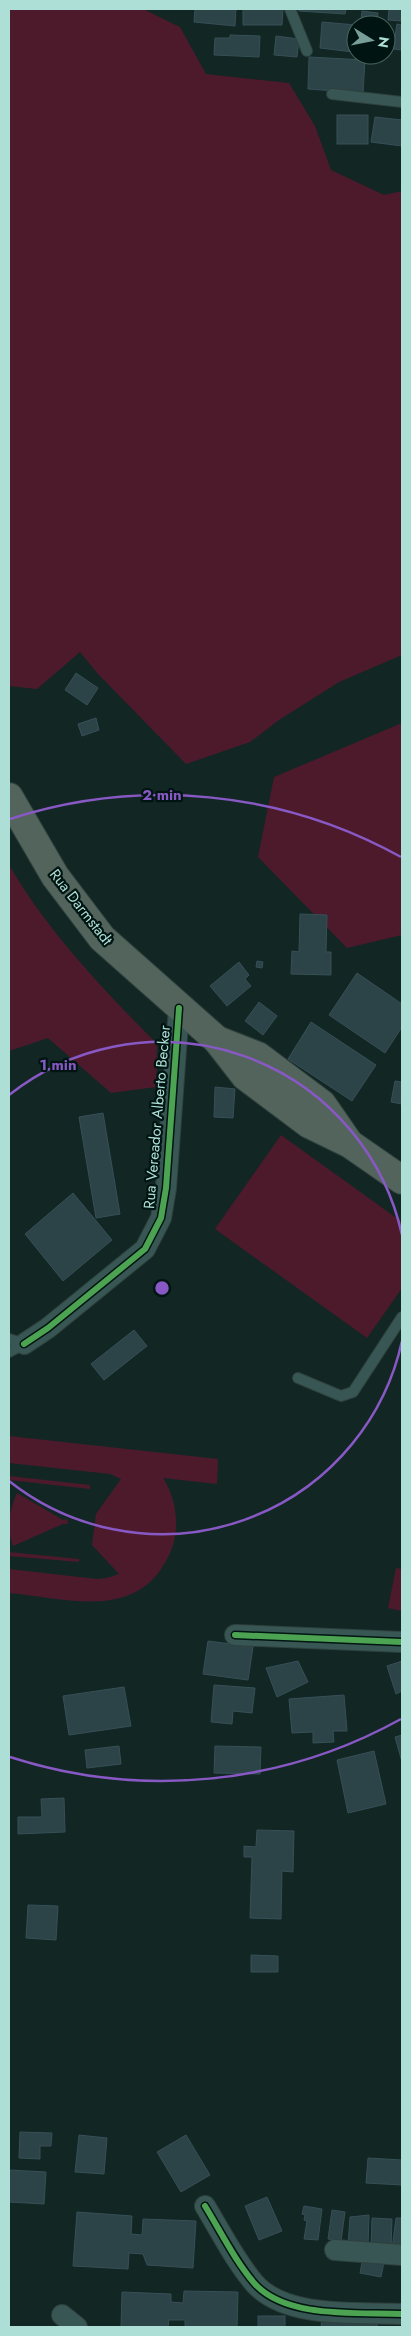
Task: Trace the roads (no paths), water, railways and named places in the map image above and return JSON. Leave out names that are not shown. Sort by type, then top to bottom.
[{"type":"main road","name":"Rua Darmstadt","points":[[9,797],[55,876],[102,938],[217,1040],[258,1056],[322,1104],[350,1144],[402,1180]]},
{"type":"street","name":"Rua Vereador Alberto Becker","points":[[14,1345],[48,1328],[145,1249],[161,1218],[166,1188],[179,1008]]},
{"type":"street","points":[[234,1634],[402,1642]]},
{"type":"street","points":[[206,2206],[244,2271],[257,2286],[301,2318],[402,2314]]},
{"type":"street","points":[[336,2250],[402,2255]]},
{"type":"lane","points":[[290,9],[307,51]]},
{"type":"lane","points":[[332,94],[402,102]]},
{"type":"lane","points":[[298,1378],[341,1396],[352,1392],[402,1317]]}]
